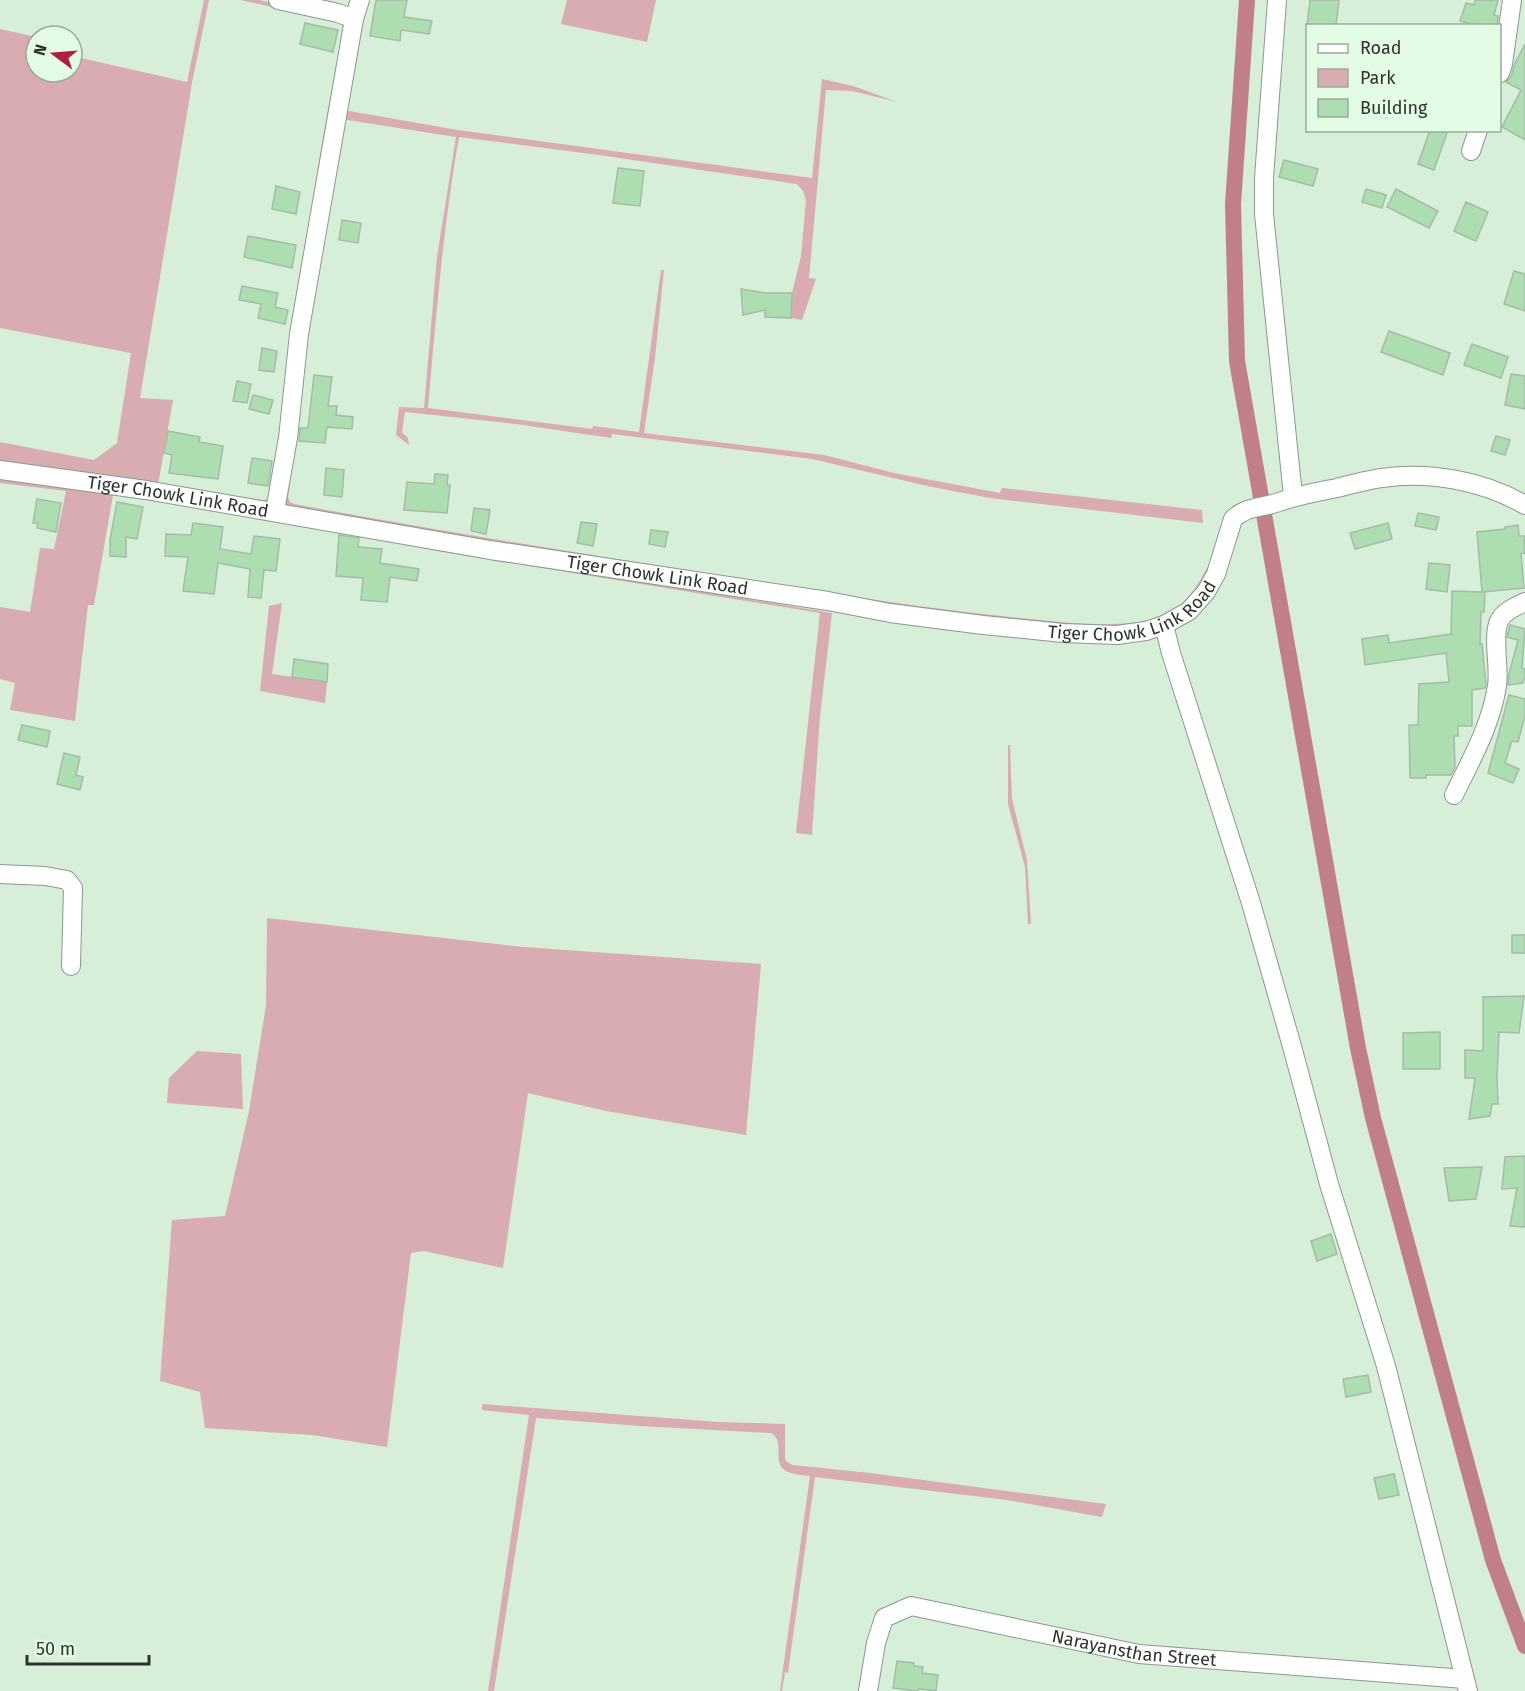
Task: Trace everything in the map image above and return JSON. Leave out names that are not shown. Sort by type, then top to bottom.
[{"type":"street","points":[[278,0],[354,18]]},
{"type":"street","points":[[275,511],[288,438],[299,334],[354,18],[360,0]]},
{"type":"street","points":[[1277,0],[1264,178],[1264,214],[1285,499],[1382,478],[1410,476],[1476,484],[1496,490],[1525,505]]},
{"type":"street","points":[[1501,71],[1512,0]]},
{"type":"street","points":[[1471,151],[1477,132]]},
{"type":"street","name":"Tiger Chowk Link Road","points":[[0,470],[146,490],[502,552],[828,601],[890,613],[983,626],[1117,635],[1146,631],[1164,625],[1189,611],[1206,592],[1216,574],[1233,519],[1239,512],[1285,499]]},
{"type":"street","points":[[1454,795],[1478,746],[1492,710],[1497,684],[1498,624],[1504,614],[1525,602]]},
{"type":"street","points":[[1164,625],[1171,654],[1251,903],[1329,1184],[1386,1366],[1466,1685]]},
{"type":"street","points":[[0,874],[45,876],[67,880],[73,888],[71,966]]},
{"type":"street","name":"Narayansthan Street","points":[[868,1691],[876,1643],[884,1618],[911,1606],[1139,1654],[1466,1685]]},
{"type":"green space","points":[[204,0],[209,0],[192,83],[140,398],[173,400],[158,485],[269,499],[273,492],[281,455],[315,189],[344,31],[342,25],[337,21],[240,0],[259,0],[338,18],[347,26],[348,31],[313,222],[280,475],[277,487],[267,503],[0,463],[0,442],[94,460],[117,443],[131,353],[0,328],[0,29],[24,34],[24,84],[84,84],[84,59],[187,82]]},
{"type":"green space","points":[[567,0],[656,0],[647,42],[561,24]]},
{"type":"green space","points":[[822,79],[853,86],[897,102],[852,91],[826,90],[809,278],[816,279],[802,320],[791,318],[792,293],[801,256],[806,200],[797,184],[459,137],[444,238],[428,408],[592,429],[593,426],[639,432],[661,270],[664,270],[644,433],[824,455],[894,473],[1000,493],[1002,488],[1202,510],[1203,523],[990,498],[812,459],[612,434],[611,438],[516,424],[405,412],[402,432],[408,438],[409,445],[396,435],[399,407],[424,408],[437,257],[456,137],[341,119],[343,110],[458,130],[812,178]]},
{"type":"green space","points":[[296,443],[288,497],[294,504],[620,560],[949,610],[1090,624],[1120,624],[1150,620],[1171,612],[1180,605],[1195,588],[1212,558],[1216,558],[1192,599],[1152,624],[1100,630],[917,612],[289,508],[285,505]]},
{"type":"green space","points":[[0,476],[299,521],[443,548],[832,613],[820,716],[812,835],[796,833],[820,613],[443,552],[294,522],[113,495],[94,605],[88,605],[75,721],[10,710],[15,683],[0,679],[0,607],[30,612],[40,548],[54,549],[66,491],[0,483]]},
{"type":"green space","points":[[282,603],[272,674],[327,682],[325,703],[260,691],[269,606]]},
{"type":"green space","points":[[1008,745],[1010,745],[1012,799],[1027,860],[1031,924],[1028,924],[1025,867],[1008,804]]},
{"type":"green space","points":[[267,918],[524,947],[761,964],[746,1135],[606,1111],[528,1093],[503,1268],[424,1251],[411,1253],[387,1447],[312,1435],[205,1428],[200,1392],[160,1381],[172,1220],[225,1216],[249,1111],[266,1005]]},
{"type":"green space","points":[[197,1051],[241,1054],[243,1109],[167,1103],[169,1078]]},
{"type":"green space","points":[[482,1404],[719,1422],[785,1424],[785,1458],[793,1465],[1106,1504],[1102,1517],[1007,1500],[815,1477],[788,1673],[785,1672],[782,1691],[780,1691],[810,1476],[792,1473],[782,1467],[779,1463],[778,1441],[771,1433],[536,1418],[494,1691],[488,1691],[529,1415],[482,1410]]},
{"type":"building","points":[[376,0],[407,0],[404,17],[432,21],[429,34],[401,30],[400,41],[370,36]]},
{"type":"building","points":[[1310,0],[1339,0],[1336,24],[1307,24]]},
{"type":"building","points":[[1475,0],[1498,0],[1494,15],[1498,16],[1497,24],[1471,24],[1460,21],[1466,3],[1474,5]]},
{"type":"building","points":[[305,23],[338,30],[333,52],[300,44]]},
{"type":"building","points":[[1525,44],[1525,140],[1502,127],[1521,90],[1506,82],[1511,77]]},
{"type":"building","points":[[1429,132],[1447,132],[1434,170],[1418,164]]},
{"type":"building","points":[[1284,160],[1318,169],[1313,186],[1279,177]]},
{"type":"building","points":[[618,168],[644,171],[640,206],[613,203]]},
{"type":"building","points":[[276,186],[300,192],[296,214],[272,209]]},
{"type":"building","points":[[1366,189],[1386,195],[1382,208],[1362,202]]},
{"type":"building","points":[[1396,189],[1438,211],[1429,228],[1387,207]]},
{"type":"building","points":[[1466,202],[1488,212],[1476,241],[1454,231]]},
{"type":"building","points":[[342,220],[361,223],[358,243],[339,240]]},
{"type":"building","points":[[248,236],[296,245],[292,268],[244,257]]},
{"type":"building","points":[[1514,271],[1525,274],[1525,311],[1504,304]]},
{"type":"building","points":[[242,286],[278,293],[275,307],[288,310],[285,324],[258,318],[261,304],[239,300]]},
{"type":"building","points":[[741,289],[766,293],[792,293],[791,318],[765,317],[765,310],[743,315]]},
{"type":"building","points":[[1389,331],[1450,353],[1443,375],[1381,352]]},
{"type":"building","points":[[1472,344],[1508,357],[1501,378],[1464,365]]},
{"type":"building","points":[[262,348],[277,351],[274,372],[259,370]]},
{"type":"building","points":[[1511,374],[1525,376],[1525,409],[1505,405]]},
{"type":"building","points":[[314,375],[332,377],[328,406],[337,406],[336,415],[353,417],[352,429],[327,427],[325,443],[299,441],[300,428],[308,428]]},
{"type":"building","points":[[237,381],[251,384],[247,403],[233,401]]},
{"type":"building","points":[[253,395],[273,400],[269,414],[249,409]]},
{"type":"building","points":[[168,431],[200,437],[199,442],[223,446],[218,479],[169,473],[172,455],[164,453]]},
{"type":"building","points":[[1496,436],[1510,440],[1505,455],[1491,451]]},
{"type":"building","points":[[252,458],[272,461],[268,486],[248,483]]},
{"type":"building","points":[[326,468],[344,470],[342,497],[324,495]]},
{"type":"building","points":[[435,474],[448,475],[447,485],[450,485],[447,513],[404,510],[407,482],[434,484]]},
{"type":"building","points":[[37,499],[61,503],[56,532],[37,528],[38,523],[33,523]]},
{"type":"building","points":[[117,502],[143,507],[137,539],[126,537],[126,557],[110,556],[110,540]]},
{"type":"building","points":[[474,508],[490,510],[486,534],[471,531]]},
{"type":"building","points":[[1418,513],[1439,517],[1436,530],[1415,526]]},
{"type":"building","points":[[581,522],[597,524],[593,546],[577,543]]},
{"type":"building","points":[[193,523],[223,527],[220,549],[251,554],[254,536],[280,539],[276,571],[264,570],[261,598],[248,597],[250,569],[218,563],[214,594],[183,591],[188,557],[165,556],[166,534],[191,535]]},
{"type":"building","points":[[1388,523],[1392,539],[1355,549],[1350,533]]},
{"type":"building","points":[[1518,525],[1519,536],[1524,536],[1525,553],[1521,554],[1524,588],[1483,592],[1485,592],[1484,612],[1481,612],[1480,645],[1482,644],[1486,684],[1485,688],[1472,690],[1472,726],[1458,726],[1458,736],[1454,736],[1455,767],[1451,775],[1426,775],[1426,778],[1410,778],[1409,725],[1418,725],[1419,684],[1449,682],[1446,653],[1365,665],[1362,639],[1388,635],[1389,643],[1451,634],[1452,591],[1482,592],[1477,532]]},
{"type":"building","points":[[651,530],[668,532],[665,547],[649,544]]},
{"type":"building","points":[[339,535],[359,538],[358,547],[382,549],[380,563],[419,569],[417,581],[390,577],[387,602],[361,600],[363,578],[336,576]]},
{"type":"building","points":[[1429,563],[1450,565],[1447,592],[1426,589]]},
{"type":"building","points":[[1510,625],[1525,629],[1522,668],[1525,669],[1525,677],[1523,683],[1508,685],[1518,640],[1507,637]]},
{"type":"building","points":[[294,659],[328,664],[327,682],[292,677]]},
{"type":"building","points":[[1509,695],[1525,699],[1525,716],[1518,742],[1512,741],[1505,763],[1519,769],[1513,783],[1488,773]]},
{"type":"building","points":[[22,725],[50,731],[47,747],[18,740]]},
{"type":"building","points":[[64,753],[80,757],[76,775],[83,777],[80,790],[57,784]]},
{"type":"building","points":[[1512,935],[1525,935],[1525,953],[1512,953]]},
{"type":"building","points":[[1524,996],[1519,1033],[1499,1032],[1498,1104],[1492,1104],[1490,1116],[1469,1119],[1475,1078],[1465,1078],[1465,1050],[1483,1051],[1483,997]]},
{"type":"building","points":[[1440,1032],[1440,1069],[1403,1069],[1403,1033]]},
{"type":"building","points":[[1525,1156],[1525,1227],[1510,1226],[1517,1188],[1502,1189],[1505,1157]]},
{"type":"building","points":[[1482,1167],[1476,1199],[1449,1201],[1444,1168]]},
{"type":"building","points":[[1331,1234],[1337,1254],[1317,1261],[1311,1241]]},
{"type":"building","points":[[1368,1375],[1371,1392],[1346,1397],[1343,1379]]},
{"type":"building","points":[[1394,1474],[1399,1495],[1379,1499],[1374,1478]]},
{"type":"building","points":[[897,1661],[914,1663],[914,1666],[923,1667],[922,1673],[938,1675],[936,1691],[893,1688]]},
{"type":"waterway","points":[[1247,0],[1233,204],[1237,361],[1358,1048],[1373,1118],[1493,1560],[1525,1646]]}]
